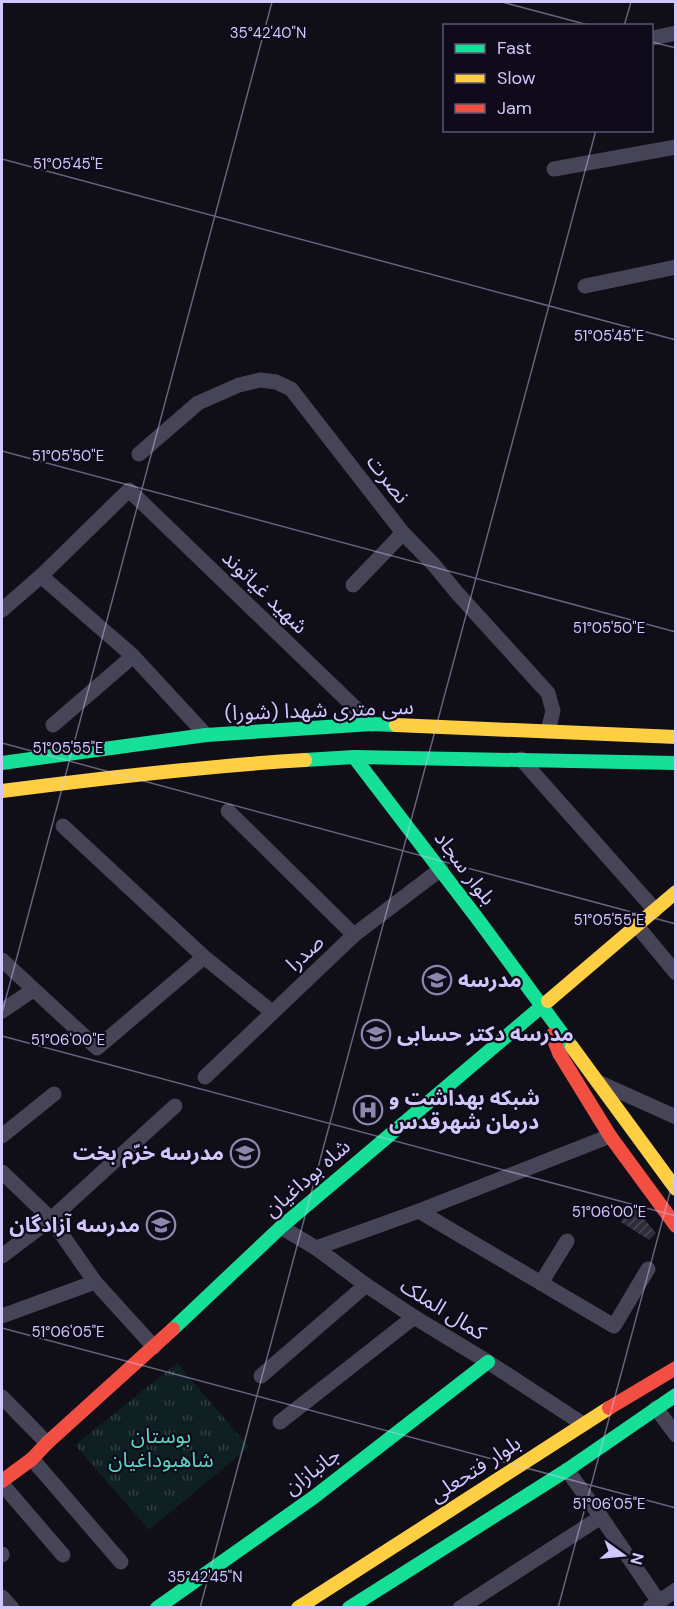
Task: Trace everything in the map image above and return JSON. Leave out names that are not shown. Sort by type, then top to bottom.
[{"type":"main road","name":"سی متری شهدا (شورا)","points":[[2,791],[128,761],[206,735],[372,724],[675,737]]},
{"type":"main road","name":"سی متری شهدا (شورا)","points":[[2,763],[128,761],[236,764],[354,757],[675,764]]},
{"type":"main road","name":"بلوار سجاد","points":[[354,757],[441,869],[675,1189]]},
{"type":"main road","name":"شاه بوداغیان","points":[[2,1483],[32,1459],[281,1227],[675,892]]},
{"type":"main road","name":"بلوار سجاد","points":[[541,1006],[559,1053],[610,1136],[675,1226]]},
{"type":"main road","name":"جانبازان","points":[[157,1608],[340,1478],[488,1362]]},
{"type":"main road","name":"بلوار فتحعلی","points":[[298,1608],[675,1368]]},
{"type":"main road","points":[[349,1608],[567,1470],[675,1395]]},
{"type":"street","points":[[653,38],[675,33]]},
{"type":"street","points":[[554,169],[675,147]]},
{"type":"street","points":[[585,286],[675,267]]},
{"type":"street","name":"نصرت","points":[[139,454],[198,403],[239,385],[260,380],[276,382],[291,389],[404,533],[548,693],[553,711],[548,731]]},
{"type":"street","name":"شهید غیاثوند","points":[[41,576],[129,490],[372,724]]},
{"type":"street","points":[[353,585],[404,533]]},
{"type":"street","points":[[2,610],[41,576],[133,656],[206,735]]},
{"type":"street","points":[[53,725],[133,656]]},
{"type":"street","points":[[521,759],[655,910]]},
{"type":"street","points":[[228,811],[354,935]]},
{"type":"street","points":[[63,826],[204,957],[272,1012]]},
{"type":"street","name":"صدرا","points":[[205,1077],[354,935],[441,869]]},
{"type":"street","points":[[637,926],[675,973]]},
{"type":"street","points":[[2,960],[97,1048],[204,957]]},
{"type":"street","points":[[2,1011],[33,990]]},
{"type":"street","points":[[598,1082],[675,1117]]},
{"type":"street","points":[[2,1136],[54,1094]]},
{"type":"street","points":[[2,1256],[51,1219],[175,1106]]},
{"type":"street","points":[[316,1248],[610,1136]]},
{"type":"street","points":[[2,1172],[51,1219],[94,1282],[154,1347]]},
{"type":"street","points":[[418,1211],[614,1326],[648,1269]]},
{"type":"street","name":"کمال الملک","points":[[281,1227],[316,1248],[414,1317],[488,1362],[583,1425]]},
{"type":"street","points":[[541,1283],[567,1241]]},
{"type":"street","points":[[2,1316],[94,1282]]},
{"type":"street","points":[[261,1376],[366,1285]]},
{"type":"street","points":[[280,1422],[414,1317]]},
{"type":"street","points":[[2,1397],[47,1443]]},
{"type":"street","points":[[656,1408],[675,1435]]},
{"type":"street","points":[[32,1459],[121,1562]]},
{"type":"street","points":[[567,1470],[601,1517],[654,1605],[675,1590]]},
{"type":"street","points":[[2,1483],[63,1555]]},
{"type":"street","points":[[460,1608],[601,1517]]},
{"type":"street","points":[[2,1597],[12,1608]]},
{"type":"green space","name":"بوستان شاهبوداغیان","points":[[177,1363],[249,1447],[149,1530],[75,1445]]},
{"type":"building","points":[[632,1205],[656,1233],[649,1240],[621,1222]]},
{"type":"traffic: fast","points":[[2,763],[206,735],[372,724],[396,725]]},
{"type":"traffic: fast","points":[[354,757],[572,1047]]},
{"type":"traffic: fast","points":[[305,760],[354,757],[676,763]]},
{"type":"traffic: fast","points":[[173,1329],[281,1227],[548,1001]]},
{"type":"traffic: fast","points":[[157,1608],[314,1497],[488,1362]]},
{"type":"traffic: fast","points":[[349,1608],[567,1470],[676,1395]]},
{"type":"traffic: slow","points":[[396,725],[676,737]]},
{"type":"traffic: slow","points":[[2,791],[153,773],[305,760]]},
{"type":"traffic: slow","points":[[548,1001],[676,892]]},
{"type":"traffic: slow","points":[[572,1047],[676,1189]]},
{"type":"traffic: slow","points":[[298,1608],[609,1408]]},
{"type":"traffic: jam","points":[[552,1035],[559,1053],[610,1136],[676,1226]]},
{"type":"traffic: jam","points":[[2,1481],[32,1459],[173,1329]]},
{"type":"traffic: jam","points":[[609,1408],[676,1368]]},
{"type":"place","name":"مدرسه","points":[[437,980]]},
{"type":"place","name":"مدرسه دکتر حسابی","points":[[376,1034]]},
{"type":"place","name":"شبکه بهداشت و درمان شهرقدس","points":[[368,1110]]},
{"type":"place","name":"مدرسه خرّم بخت","points":[[245,1153]]},
{"type":"place","name":"مدرسه آزادگان","points":[[161,1225]]}]
